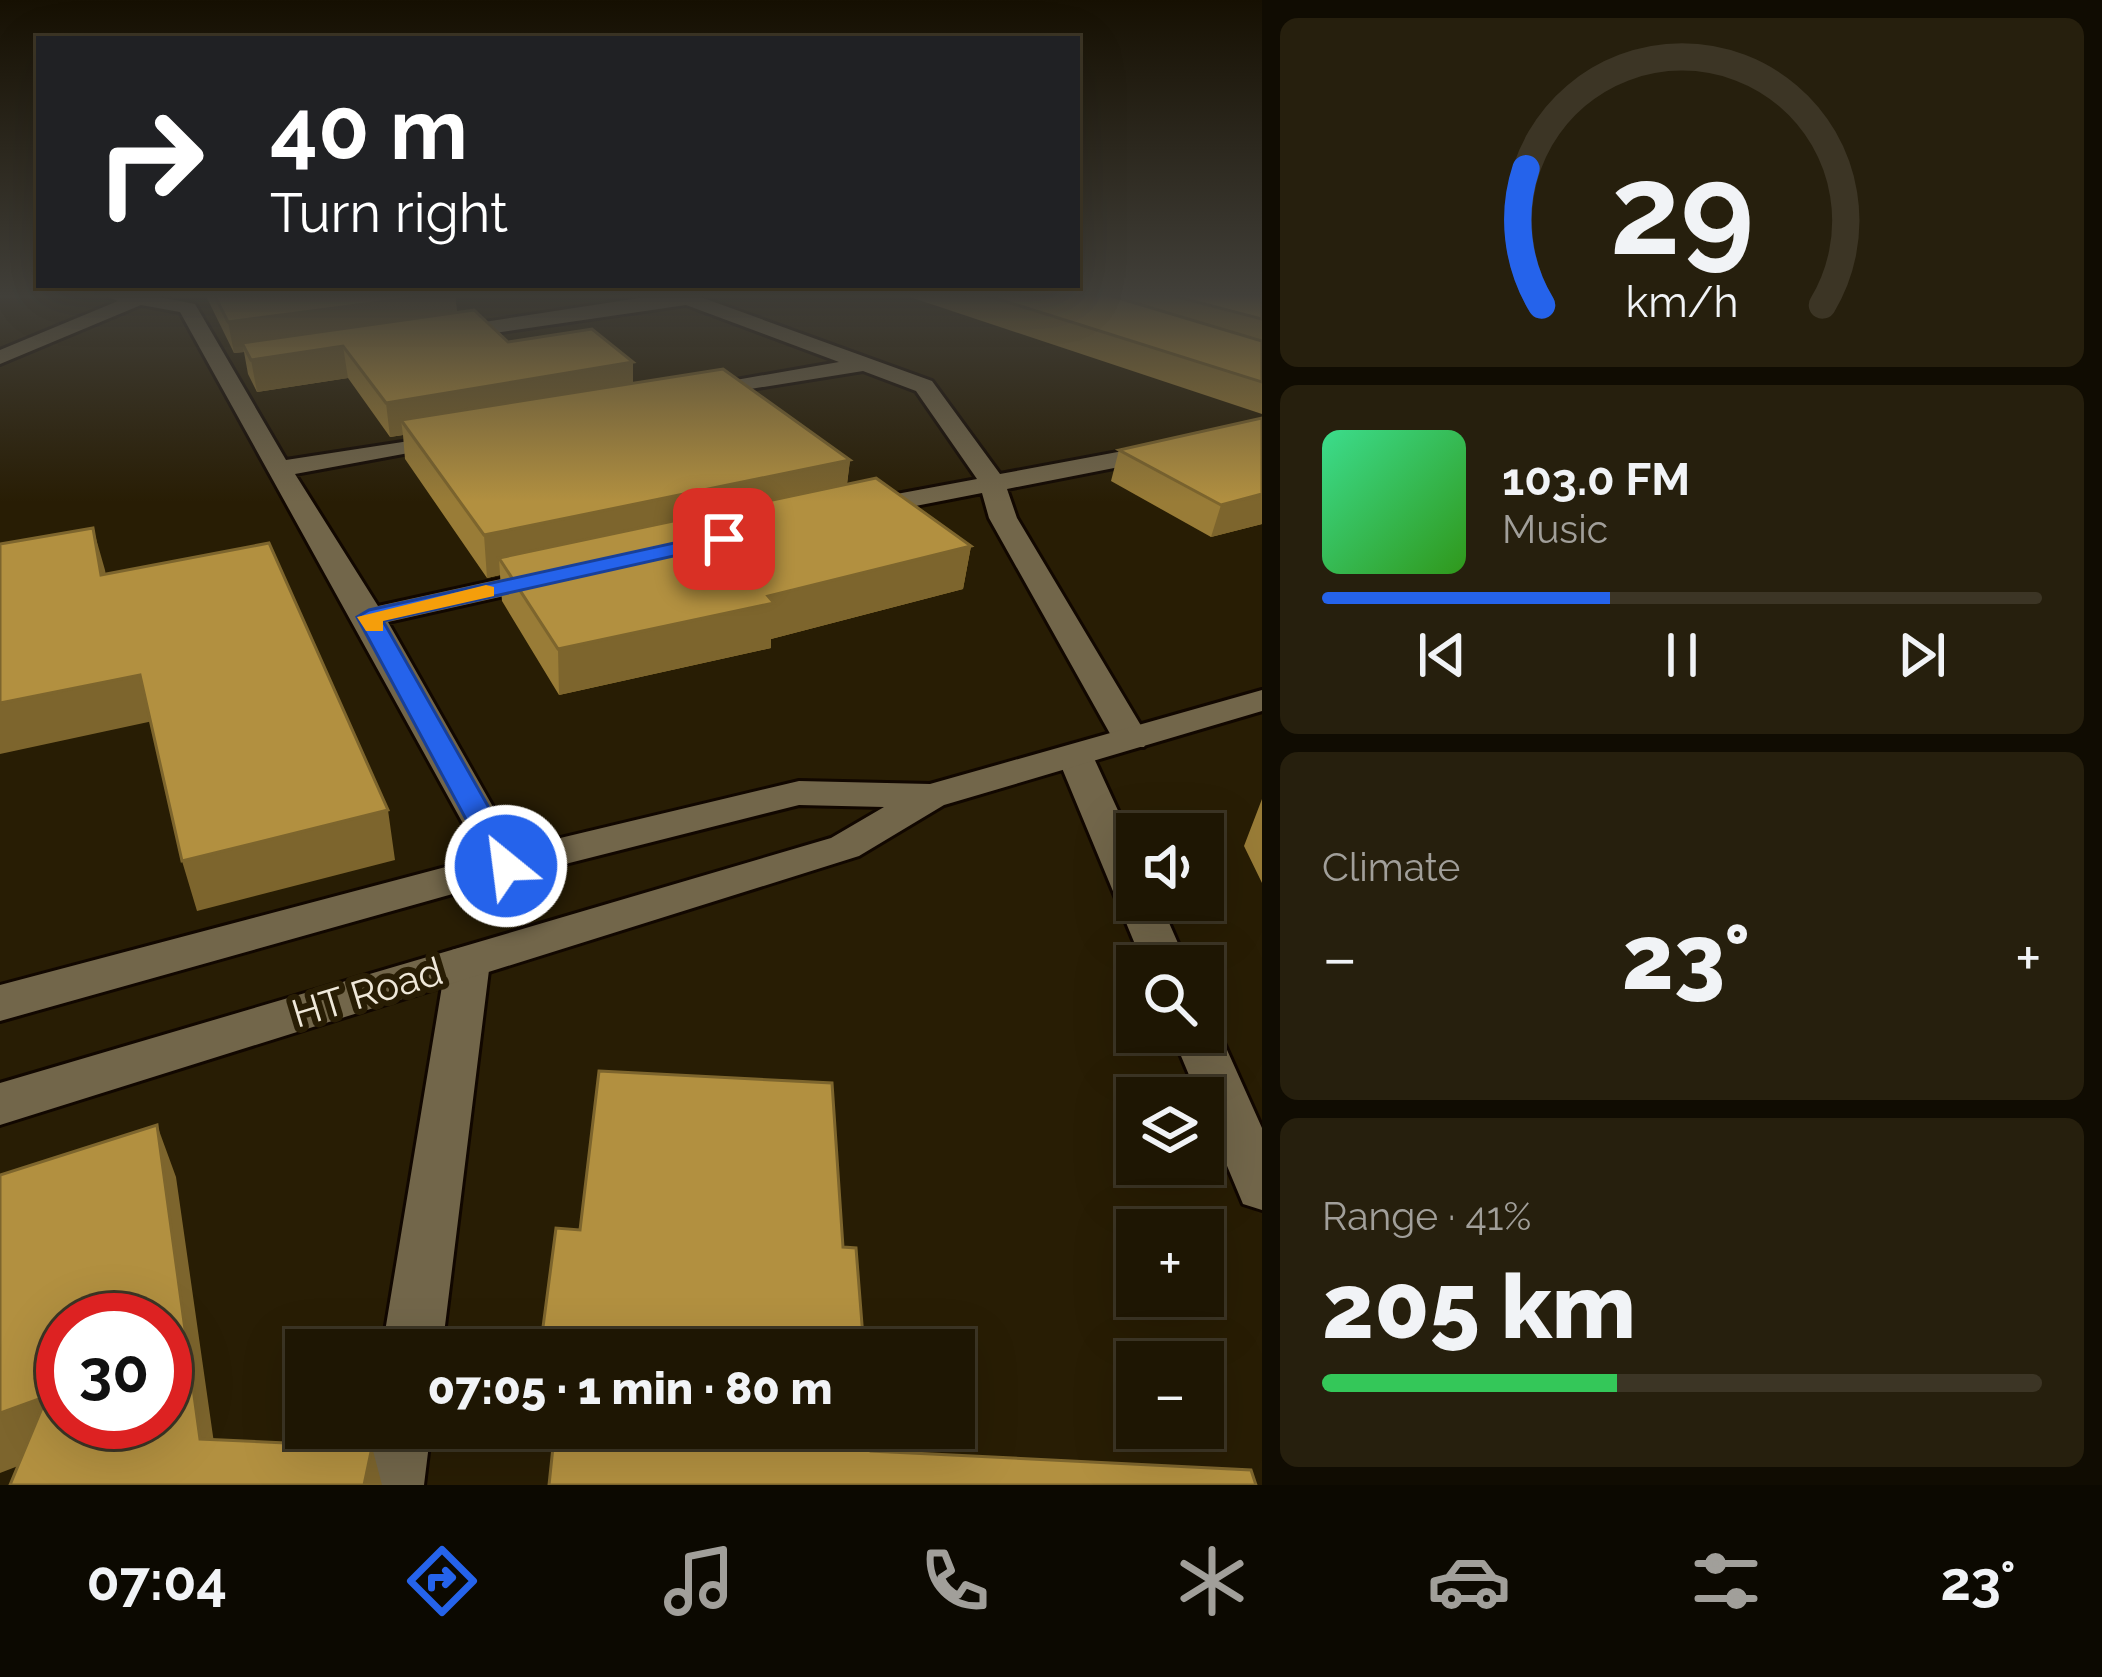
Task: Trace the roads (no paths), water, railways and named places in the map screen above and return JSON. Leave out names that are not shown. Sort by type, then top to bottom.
[{"type":"street","points":[[228,363],[279,469],[369,617],[506,866]]},
{"type":"street","points":[[666,400],[870,363]]},
{"type":"street","points":[[873,363],[924,386],[991,480],[1003,518],[1131,739]]},
{"type":"street","points":[[830,515],[991,480],[1262,431]]},
{"type":"street","points":[[279,469],[484,432]]},
{"type":"street","points":[[369,617],[577,572]]},
{"type":"street","name":"HT Road","points":[[0,1104],[845,847],[931,796],[1262,700]]},
{"type":"street","points":[[1076,756],[1116,850]]},
{"type":"street","name":"HT Road","points":[[0,1004],[506,866],[799,793],[931,796]]},
{"type":"street","points":[[415,1329],[468,962]]},
{"type":"street","points":[[1204,1053],[1262,1187]]},
{"type":"street","points":[[392,1485],[397,1449]]}]
